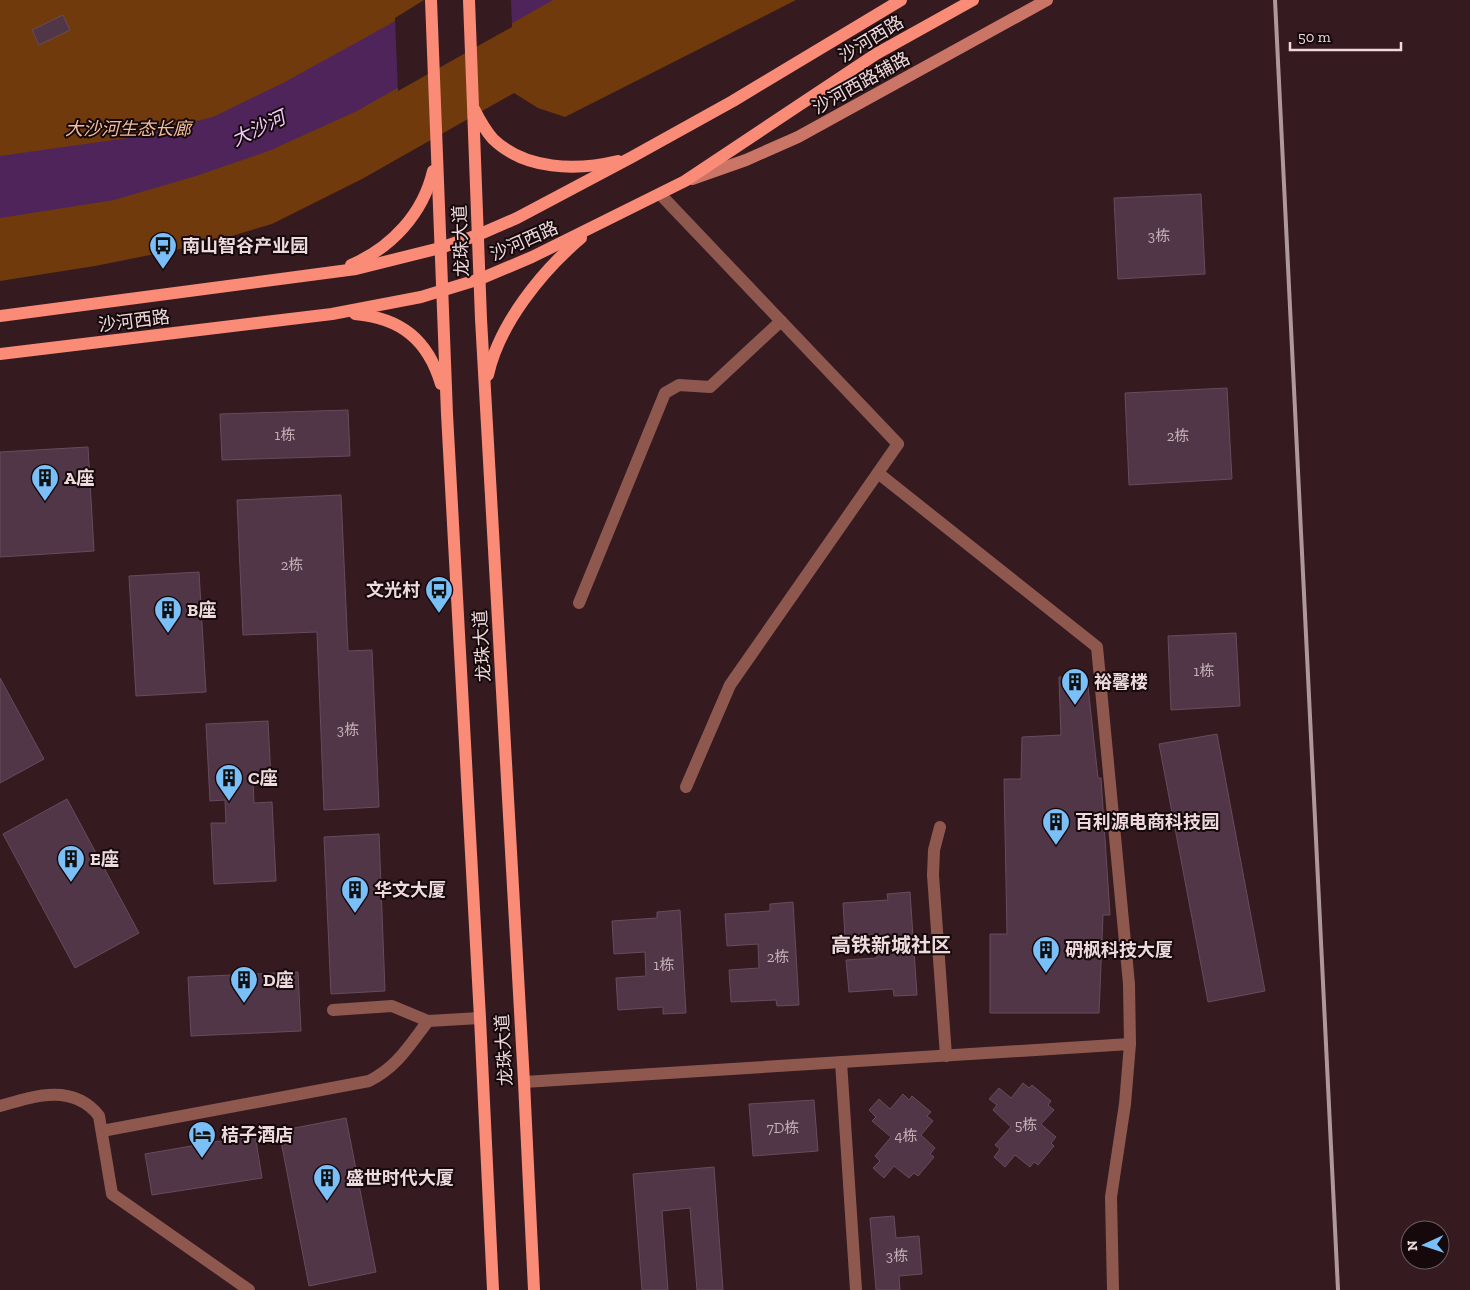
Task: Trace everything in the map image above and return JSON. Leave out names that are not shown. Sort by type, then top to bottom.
[{"type":"main road","name":"龙珠大道","points":[[431,0],[447,414],[493,1290]]},
{"type":"main road","name":"龙珠大道","points":[[469,0],[485,390],[534,1290]]},
{"type":"main road","name":"沙河西路","points":[[0,316],[334,272],[372,265],[440,248],[478,235],[529,212],[733,101],[901,0]]},
{"type":"main road","name":"沙河西路","points":[[0,354],[332,314],[408,300],[480,280],[532,258],[685,181],[876,54],[973,0]]},
{"type":"main road","name":"沙河西路辅路","points":[[685,181],[746,160],[798,138],[1047,0]]},
{"type":"main road","points":[[473,107],[492,137],[506,150],[532,162],[554,165],[581,165],[615,162],[632,157]]},
{"type":"main road","points":[[334,272],[378,251],[406,224],[421,203],[430,183],[437,156]]},
{"type":"main road","points":[[485,390],[491,364],[501,339],[525,299],[567,252],[598,226]]},
{"type":"main road","points":[[332,314],[356,314],[377,317],[395,324],[416,338],[435,367],[443,391],[447,414]]},
{"type":"street","points":[[660,194],[898,444],[730,685],[686,787]]},
{"type":"street","points":[[579,603],[665,393],[679,385],[710,387],[781,321]]},
{"type":"street","points":[[878,473],[1097,647],[1129,984],[1130,1044],[1125,1104],[1111,1197],[1114,1290]]},
{"type":"street","points":[[940,827],[934,850],[932,875],[946,1056]]},
{"type":"street","points":[[333,1010],[392,1006],[428,1021],[480,1018]]},
{"type":"street","points":[[102,1131],[369,1081],[384,1074],[396,1063],[428,1021]]},
{"type":"street","points":[[524,1082],[1130,1044]]},
{"type":"street","points":[[841,1062],[856,1290]]},
{"type":"street","points":[[0,1106],[30,1097],[45,1095],[60,1095],[82,1100],[99,1116],[112,1194],[249,1290]]},
{"type":"green space","name":"大沙河生态长廊","points":[[0,0],[796,0],[565,117],[538,108],[514,93],[362,179],[272,224],[205,244],[95,266],[0,281]]},
{"type":"water","name":"大沙河","points":[[429,0],[553,0],[357,111],[271,150],[196,176],[114,200],[0,218],[0,156],[128,138],[213,117],[285,82],[390,24]]},
{"type":"pier","points":[[424,0],[511,0],[512,27],[398,91],[395,18]]},
{"type":"building","points":[[63,15],[70,30],[39,45],[32,30]]},
{"type":"building","points":[[1201,194],[1205,274],[1118,279],[1114,198]]},
{"type":"building","points":[[1227,388],[1232,479],[1129,485],[1125,393]]},
{"type":"building","points":[[348,410],[350,456],[222,460],[220,414]]},
{"type":"building","name":"A座","points":[[88,447],[94,551],[0,557],[0,452]]},
{"type":"building","points":[[341,495],[348,651],[372,650],[379,807],[324,810],[317,632],[243,635],[237,500]]},
{"type":"building","name":"B座","points":[[199,572],[206,692],[136,696],[129,576]]},
{"type":"building","points":[[1236,633],[1240,706],[1171,710],[1168,636]]},
{"type":"building","points":[[1059,677],[1087,677],[1098,778],[1101,778],[1110,915],[1103,915],[1099,1013],[990,1013],[990,934],[1007,934],[1004,779],[1021,779],[1022,737],[1061,735]]},
{"type":"building","points":[[0,678],[44,759],[0,783]]},
{"type":"building","name":"C座","points":[[268,721],[271,779],[253,780],[254,803],[272,802],[276,881],[214,884],[211,823],[226,823],[225,800],[210,801],[206,724]]},
{"type":"building","points":[[1217,734],[1265,991],[1208,1002],[1159,744]]},
{"type":"building","name":"E座","points":[[67,799],[139,933],[75,968],[3,834]]},
{"type":"building","name":"华文大厦","points":[[379,834],[385,991],[331,994],[324,837]]},
{"type":"building","points":[[910,892],[917,995],[894,996],[893,989],[849,992],[846,960],[877,958],[875,934],[845,936],[843,903],[888,900],[887,894]]},
{"type":"building","points":[[793,902],[799,1005],[777,1006],[776,1000],[731,1002],[729,970],[759,968],[758,944],[727,946],[725,914],[770,911],[770,904]]},
{"type":"building","points":[[680,910],[686,1013],[663,1014],[663,1007],[618,1010],[616,978],[646,976],[645,952],[614,954],[612,921],[657,918],[657,912]]},
{"type":"building","name":"D座","points":[[298,972],[301,1031],[191,1036],[188,977]]},
{"type":"building","points":[[1023,1083],[1029,1088],[1032,1085],[1051,1101],[1048,1105],[1054,1110],[1041,1124],[1056,1137],[1051,1143],[1054,1146],[1038,1165],[1034,1162],[1030,1167],[1015,1155],[1005,1167],[994,1157],[1000,1149],[995,1145],[1011,1127],[993,1110],[997,1105],[989,1099],[999,1088],[1011,1098]]},
{"type":"building","points":[[903,1094],[909,1100],[912,1096],[931,1112],[927,1116],[933,1121],[921,1135],[935,1148],[930,1154],[934,1157],[918,1176],[914,1173],[909,1178],[894,1166],[884,1178],[873,1168],[880,1161],[875,1156],[891,1137],[872,1121],[876,1117],[869,1110],[879,1099],[890,1109]]},
{"type":"building","points":[[814,1100],[818,1151],[753,1156],[749,1104]]},
{"type":"building","name":"盛世时代大厦","points":[[346,1118],[376,1272],[309,1286],[279,1131]]},
{"type":"building","name":"桔子酒店","points":[[255,1135],[262,1178],[152,1195],[145,1154]]},
{"type":"building","points":[[714,1167],[723,1290],[697,1290],[690,1208],[662,1211],[668,1290],[642,1290],[633,1174]]},
{"type":"building","points":[[894,1216],[896,1238],[919,1236],[922,1274],[899,1276],[900,1290],[876,1290],[870,1218]]},
{"type":"railway","points":[[1275,0],[1338,1290]]},
{"type":"place","name":"南山智谷产业园","points":[[163,270]]},
{"type":"place","name":"A座","points":[[45,502]]},
{"type":"place","name":"文光村","points":[[439,614]]},
{"type":"place","name":"B座","points":[[168,634]]},
{"type":"place","name":"裕馨楼","points":[[1075,706]]},
{"type":"place","name":"C座","points":[[229,802]]},
{"type":"place","name":"百利源电商科技园","points":[[1056,846]]},
{"type":"place","name":"E座","points":[[71,883]]},
{"type":"place","name":"华文大厦","points":[[355,914]]},
{"type":"place","name":"砃枫科技大厦","points":[[1046,974]]},
{"type":"place","name":"D座","points":[[244,1004]]},
{"type":"place","name":"桔子酒店","points":[[202,1159]]},
{"type":"place","name":"盛世时代大厦","points":[[327,1202]]},
{"type":"district","name":"高铁新城社区","points":[[891,945]]}]
